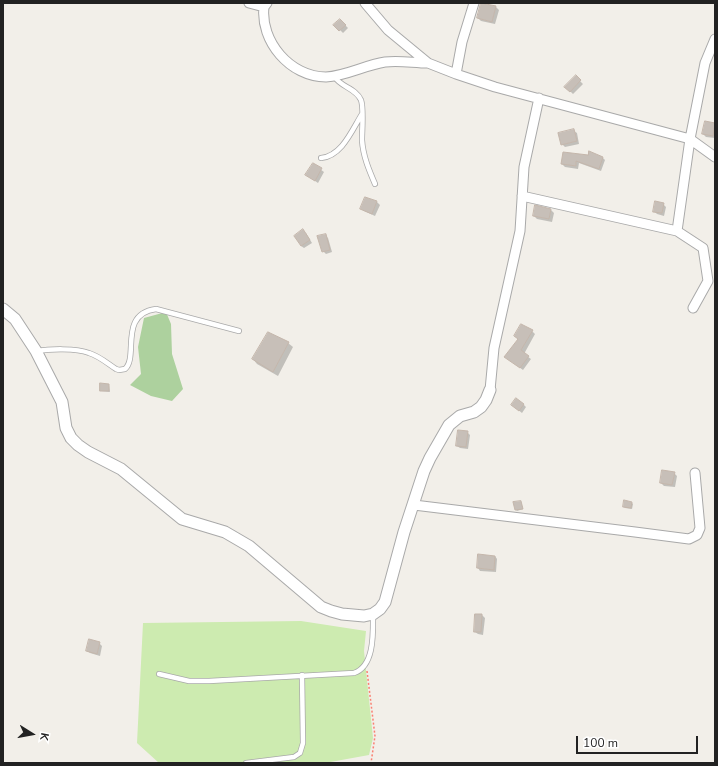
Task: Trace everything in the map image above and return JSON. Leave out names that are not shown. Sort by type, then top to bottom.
[{"type":"street","points":[[249,3],[266,5],[264,18],[268,37],[285,61],[298,69],[314,75],[334,76],[385,62],[428,63]]},
{"type":"street","points":[[365,3],[388,30],[428,63],[495,87],[690,139],[715,157]]},
{"type":"street","points":[[456,74],[462,42],[474,3]]},
{"type":"street","points":[[677,231],[690,139],[705,63],[715,39]]},
{"type":"street","points":[[3,309],[15,319],[36,351],[62,402],[66,428],[71,438],[78,445],[88,452],[121,469],[182,519],[225,532],[238,538],[321,607],[352,616],[373,614],[380,609],[385,602],[404,532],[424,471],[449,425],[460,416],[474,412],[481,407],[490,390],[494,348],[520,231],[524,167],[539,98]]},
{"type":"street","points":[[522,196],[677,231],[703,248],[708,281],[693,308]]},
{"type":"street","points":[[414,505],[689,539],[698,535],[700,528],[695,473]]},
{"type":"lane","points":[[334,76],[339,82],[358,95],[363,106],[364,154],[366,163],[375,184]]},
{"type":"lane","points":[[321,158],[333,155],[340,149],[362,114]]},
{"type":"lane","points":[[36,351],[84,351],[95,355],[116,369],[125,369],[129,362],[131,337],[135,323],[146,312],[156,309],[239,330]]},
{"type":"lane","points":[[159,674],[199,682],[354,673],[366,666],[369,658],[372,642],[373,614]]},
{"type":"lane","points":[[246,763],[294,757],[300,753],[303,743],[302,676]]},
{"type":"path","points":[[366,666],[375,736],[372,763]]},
{"type":"green space","points":[[166,312],[171,324],[172,354],[183,389],[172,401],[151,396],[130,385],[141,374],[138,347],[144,318]]},
{"type":"green space","points":[[301,621],[366,631],[364,651],[373,738],[369,755],[325,763],[159,763],[137,743],[143,623]]},
{"type":"building","points":[[481,3],[496,6],[492,22],[477,18]]},
{"type":"building","points":[[340,19],[346,25],[339,31],[333,25]]},
{"type":"building","points":[[576,75],[581,80],[570,92],[564,87]]},
{"type":"building","points":[[705,121],[715,123],[713,136],[702,134]]},
{"type":"building","points":[[574,129],[577,141],[561,145],[558,133]]},
{"type":"building","points":[[589,151],[603,157],[599,169],[576,161],[576,166],[561,164],[563,152],[588,155]]},
{"type":"building","points":[[313,163],[322,168],[315,181],[305,175]]},
{"type":"building","points":[[365,197],[377,201],[372,214],[360,209]]},
{"type":"building","points":[[655,201],[664,203],[662,213],[653,212]]},
{"type":"building","points":[[535,205],[551,209],[549,219],[533,216]]},
{"type":"building","points":[[303,229],[310,240],[301,246],[294,236]]},
{"type":"building","points":[[326,234],[330,250],[322,252],[317,236]]},
{"type":"building","points":[[521,324],[533,330],[521,350],[529,356],[520,368],[504,357],[518,339],[514,336]]},
{"type":"building","points":[[268,332],[289,342],[273,372],[252,359]]},
{"type":"building","points":[[100,383],[109,384],[109,391],[100,391]]},
{"type":"building","points":[[516,398],[524,404],[519,411],[511,405]]},
{"type":"building","points":[[458,430],[468,431],[466,447],[456,446]]},
{"type":"building","points":[[662,470],[675,472],[672,485],[660,483]]},
{"type":"building","points":[[624,500],[632,502],[631,508],[623,507]]},
{"type":"building","points":[[521,501],[523,509],[515,510],[513,502]]},
{"type":"building","points":[[478,554],[495,556],[494,570],[477,568]]},
{"type":"building","points":[[475,614],[482,614],[481,632],[474,632]]},
{"type":"building","points":[[89,639],[100,642],[97,654],[86,651]]}]
